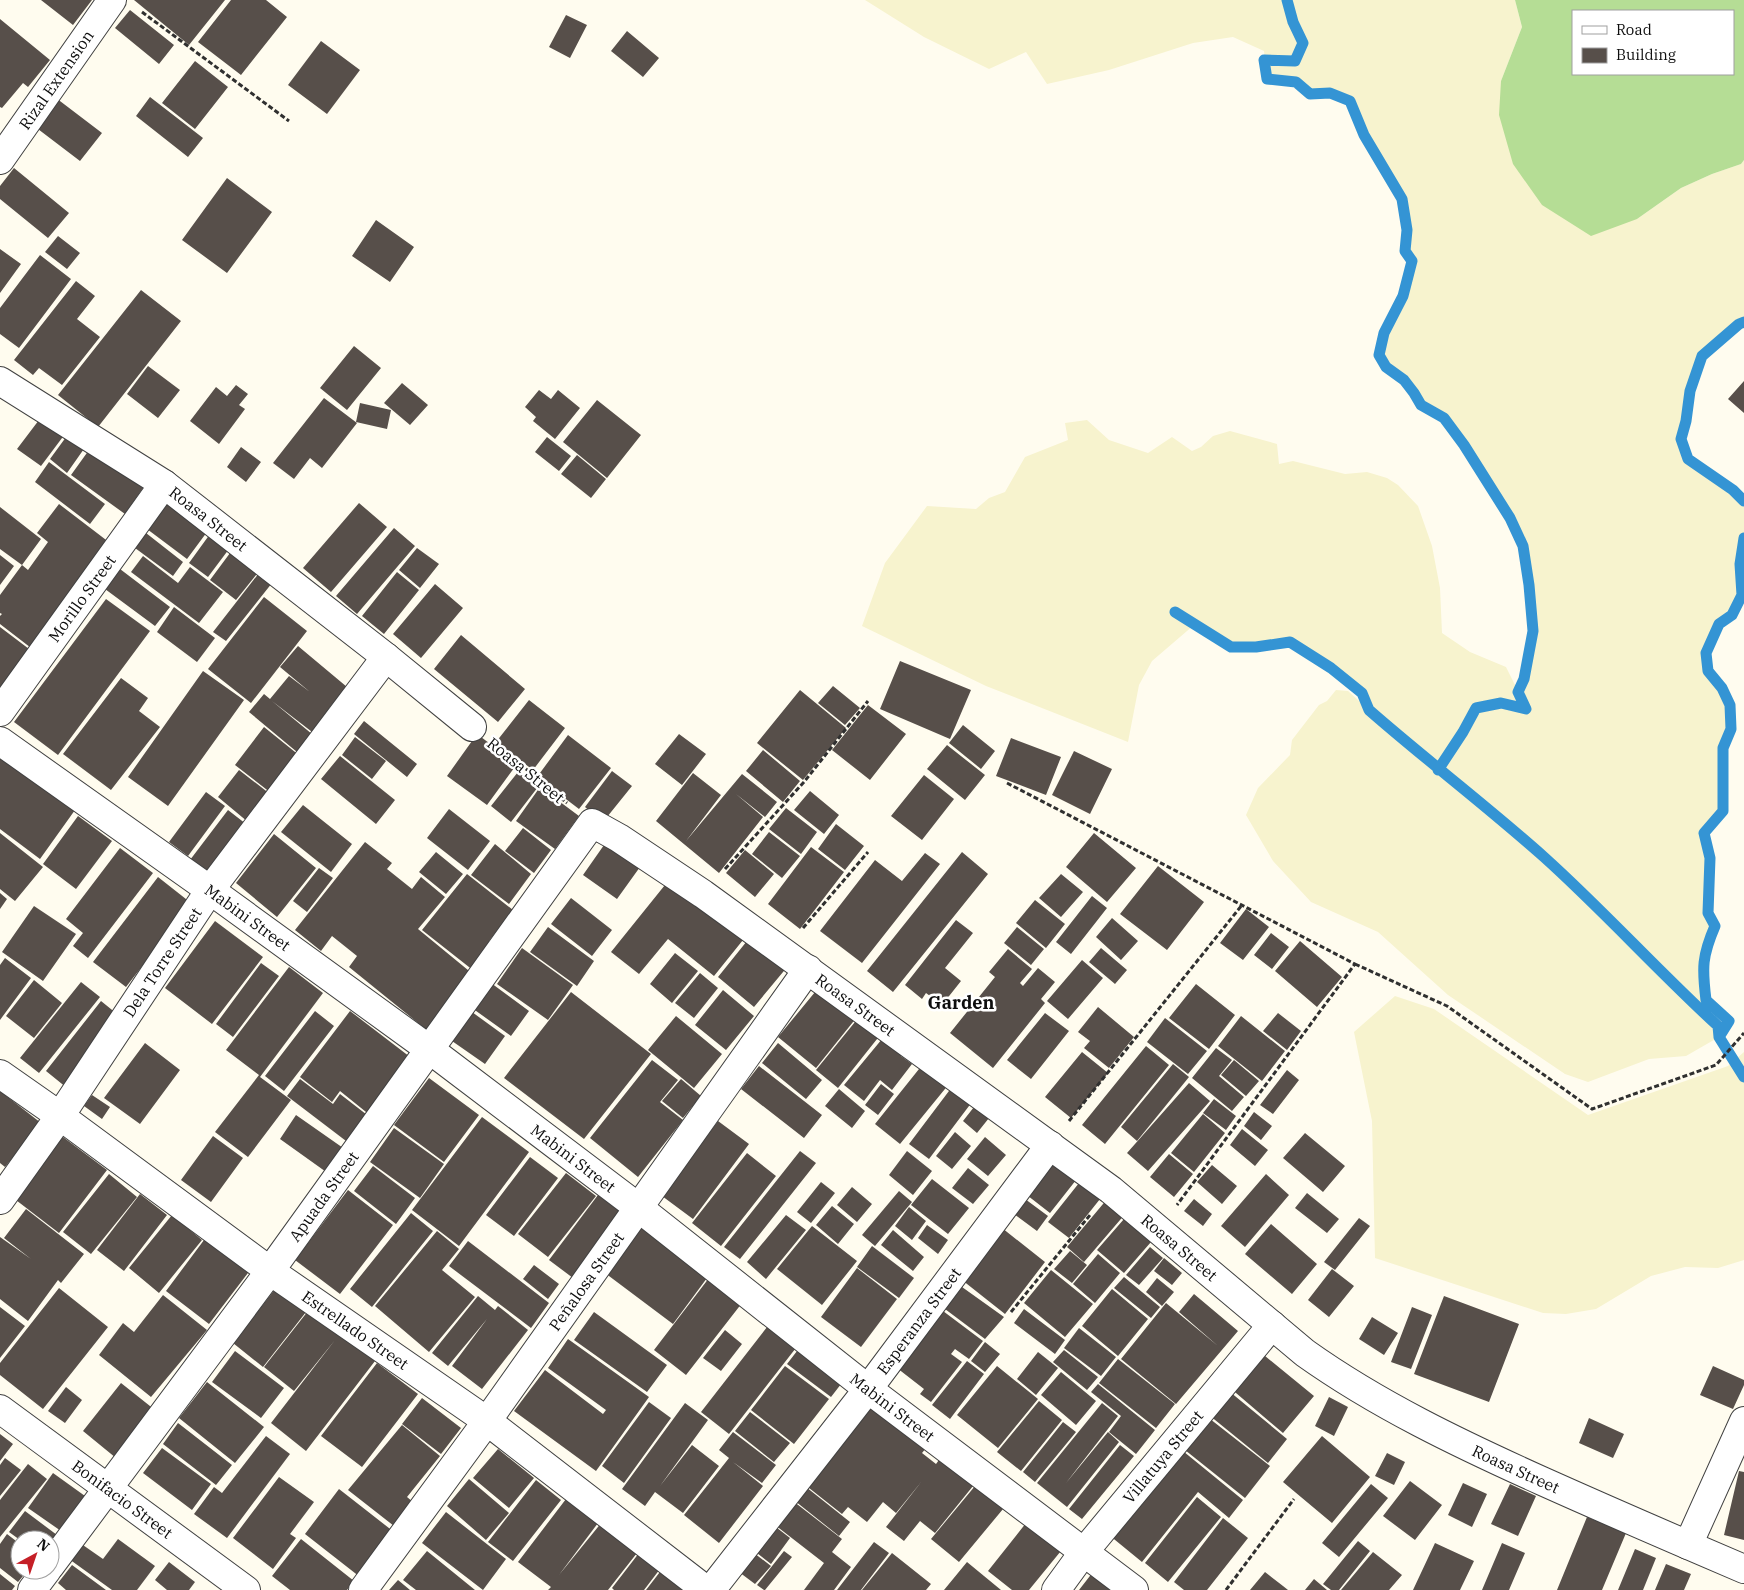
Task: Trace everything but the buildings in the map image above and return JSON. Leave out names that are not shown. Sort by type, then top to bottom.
[{"type":"street","name":"Rizal Extension","points":[[0,160],[112,0]]},
{"type":"street","name":"Roasa Street","points":[[0,381],[164,484],[386,657],[472,727]]},
{"type":"street","name":"Morillo Street","points":[[0,712],[164,484]]},
{"type":"street","name":"Dela Torre Street","points":[[0,1200],[60,1116],[210,890],[386,657]]},
{"type":"street","name":"Mabini Street","points":[[0,741],[429,1049],[639,1208],[868,1389],[1134,1590]]},
{"type":"street","name":"Roasa Street","points":[[592,823],[619,838],[703,894],[1111,1190],[1272,1325],[1331,1371],[1384,1403],[1476,1452],[1744,1569]]},
{"type":"street","name":"Apuada Street","points":[[60,1553],[270,1271],[592,823]]},
{"type":"street","name":"Peñalosa Street","points":[[363,1590],[487,1421],[808,970]]},
{"type":"street","name":"Estrellado Street","points":[[0,1074],[270,1271],[487,1421],[706,1590]]},
{"type":"street","name":"Esperanza Street","points":[[711,1590],[868,1389],[1050,1145]]},
{"type":"street","name":"Villatuya Street","points":[[1056,1590],[1083,1553],[1272,1325]]},
{"type":"street","name":"Bonifacio Street","points":[[0,1409],[246,1590]]},
{"type":"street","points":[[1688,1545],[1744,1421]]},
{"type":"path","points":[[141,12],[289,121]]},
{"type":"path","points":[[703,894],[804,782],[868,701]]},
{"type":"path","name":"Roasa Street","points":[[472,727],[592,823]]},
{"type":"path","points":[[1007,783],[1354,964],[1447,1006],[1592,1108],[1716,1065],[1744,1033]]},
{"type":"path","points":[[783,951],[868,852]]},
{"type":"path","points":[[1050,1145],[1242,905]]},
{"type":"path","points":[[1158,1229],[1354,964]]},
{"type":"path","points":[[1011,1312],[1111,1190]]},
{"type":"path","points":[[1226,1590],[1294,1499]]},
{"type":"shaded area","points":[[865,0],[1515,0],[1522,27],[1501,81],[1637,219],[1681,188],[1741,164],[1744,160],[1744,322],[1739,324],[1702,356],[1690,391],[1686,421],[1681,439],[1688,459],[1733,490],[1744,501],[1744,538],[1740,564],[1742,595],[1732,615],[1719,624],[1706,653],[1708,671],[1722,688],[1730,705],[1731,729],[1723,748],[1723,811],[1704,833],[1710,858],[1708,913],[1715,926],[1706,947],[1703,971],[1706,1000],[1719,1037],[1686,1056],[1649,1059],[1588,1082],[1565,1074],[1448,995],[1378,932],[1311,902],[1273,861],[1246,815],[1258,788],[1290,755],[1292,740],[1319,705],[1327,701],[1336,690],[1348,691],[1368,709],[1362,693],[1331,668],[1290,642],[1256,647],[1231,647],[1194,625],[1152,661],[1139,685],[1128,742],[986,686],[862,626],[885,563],[927,506],[976,509],[989,498],[1005,492],[1025,457],[1068,440],[1065,423],[1087,420],[1109,440],[1148,453],[1172,437],[1192,451],[1201,447],[1213,436],[1230,431],[1277,444],[1279,464],[1293,461],[1345,474],[1367,472],[1387,478],[1398,485],[1418,506],[1432,546],[1440,588],[1442,633],[1470,652],[1506,667],[1518,691],[1524,679],[1533,631],[1523,546],[1510,518],[1486,478],[1444,418],[1421,405],[1404,380],[1386,367],[1379,355],[1384,333],[1403,296],[1412,261],[1405,251],[1407,230],[1402,199],[1364,135],[1350,101],[1330,93],[1310,94],[1296,82],[1267,79],[1264,51],[1233,37],[1193,43],[1109,70],[1047,84],[1026,52],[989,69],[924,37]]},
{"type":"shaded area","points":[[1395,996],[1434,1009],[1588,1115],[1728,1066],[1744,1052],[1744,1260],[1718,1268],[1685,1267],[1651,1276],[1596,1309],[1566,1314],[1543,1313],[1375,1258],[1372,1121],[1354,1032]]},
{"type":"green space","points":[[1515,0],[1744,0],[1744,160],[1741,164],[1681,188],[1637,219],[1591,236],[1542,205],[1513,164],[1499,115],[1501,81],[1522,27]]},
{"type":"waterway","points":[[1287,0],[1293,22],[1303,43],[1295,61],[1264,60],[1267,79],[1296,82],[1310,94],[1330,93],[1350,101],[1364,135],[1402,199],[1407,230],[1405,251],[1412,261],[1403,296],[1384,333],[1379,355],[1386,367],[1404,380],[1421,405],[1444,418],[1464,445],[1510,518],[1523,546],[1533,631],[1524,679],[1518,692],[1526,709],[1501,703],[1476,708],[1438,770]]},
{"type":"waterway","points":[[1744,322],[1739,324],[1702,356],[1690,391],[1686,421],[1681,439],[1688,459],[1733,490],[1744,501]]},
{"type":"waterway","points":[[1719,1037],[1729,1021],[1706,1000],[1704,962],[1715,926],[1708,913],[1710,858],[1704,833],[1723,811],[1723,748],[1731,729],[1730,705],[1722,688],[1708,671],[1706,653],[1719,624],[1732,615],[1742,595],[1740,564],[1744,538]]},
{"type":"waterway","points":[[1175,612],[1231,647],[1256,647],[1290,642],[1331,668],[1362,693],[1369,710],[1544,857],[1718,1026],[1719,1037],[1744,1077]]},
{"type":"district","name":"Garden","points":[[961,1002]]}]
